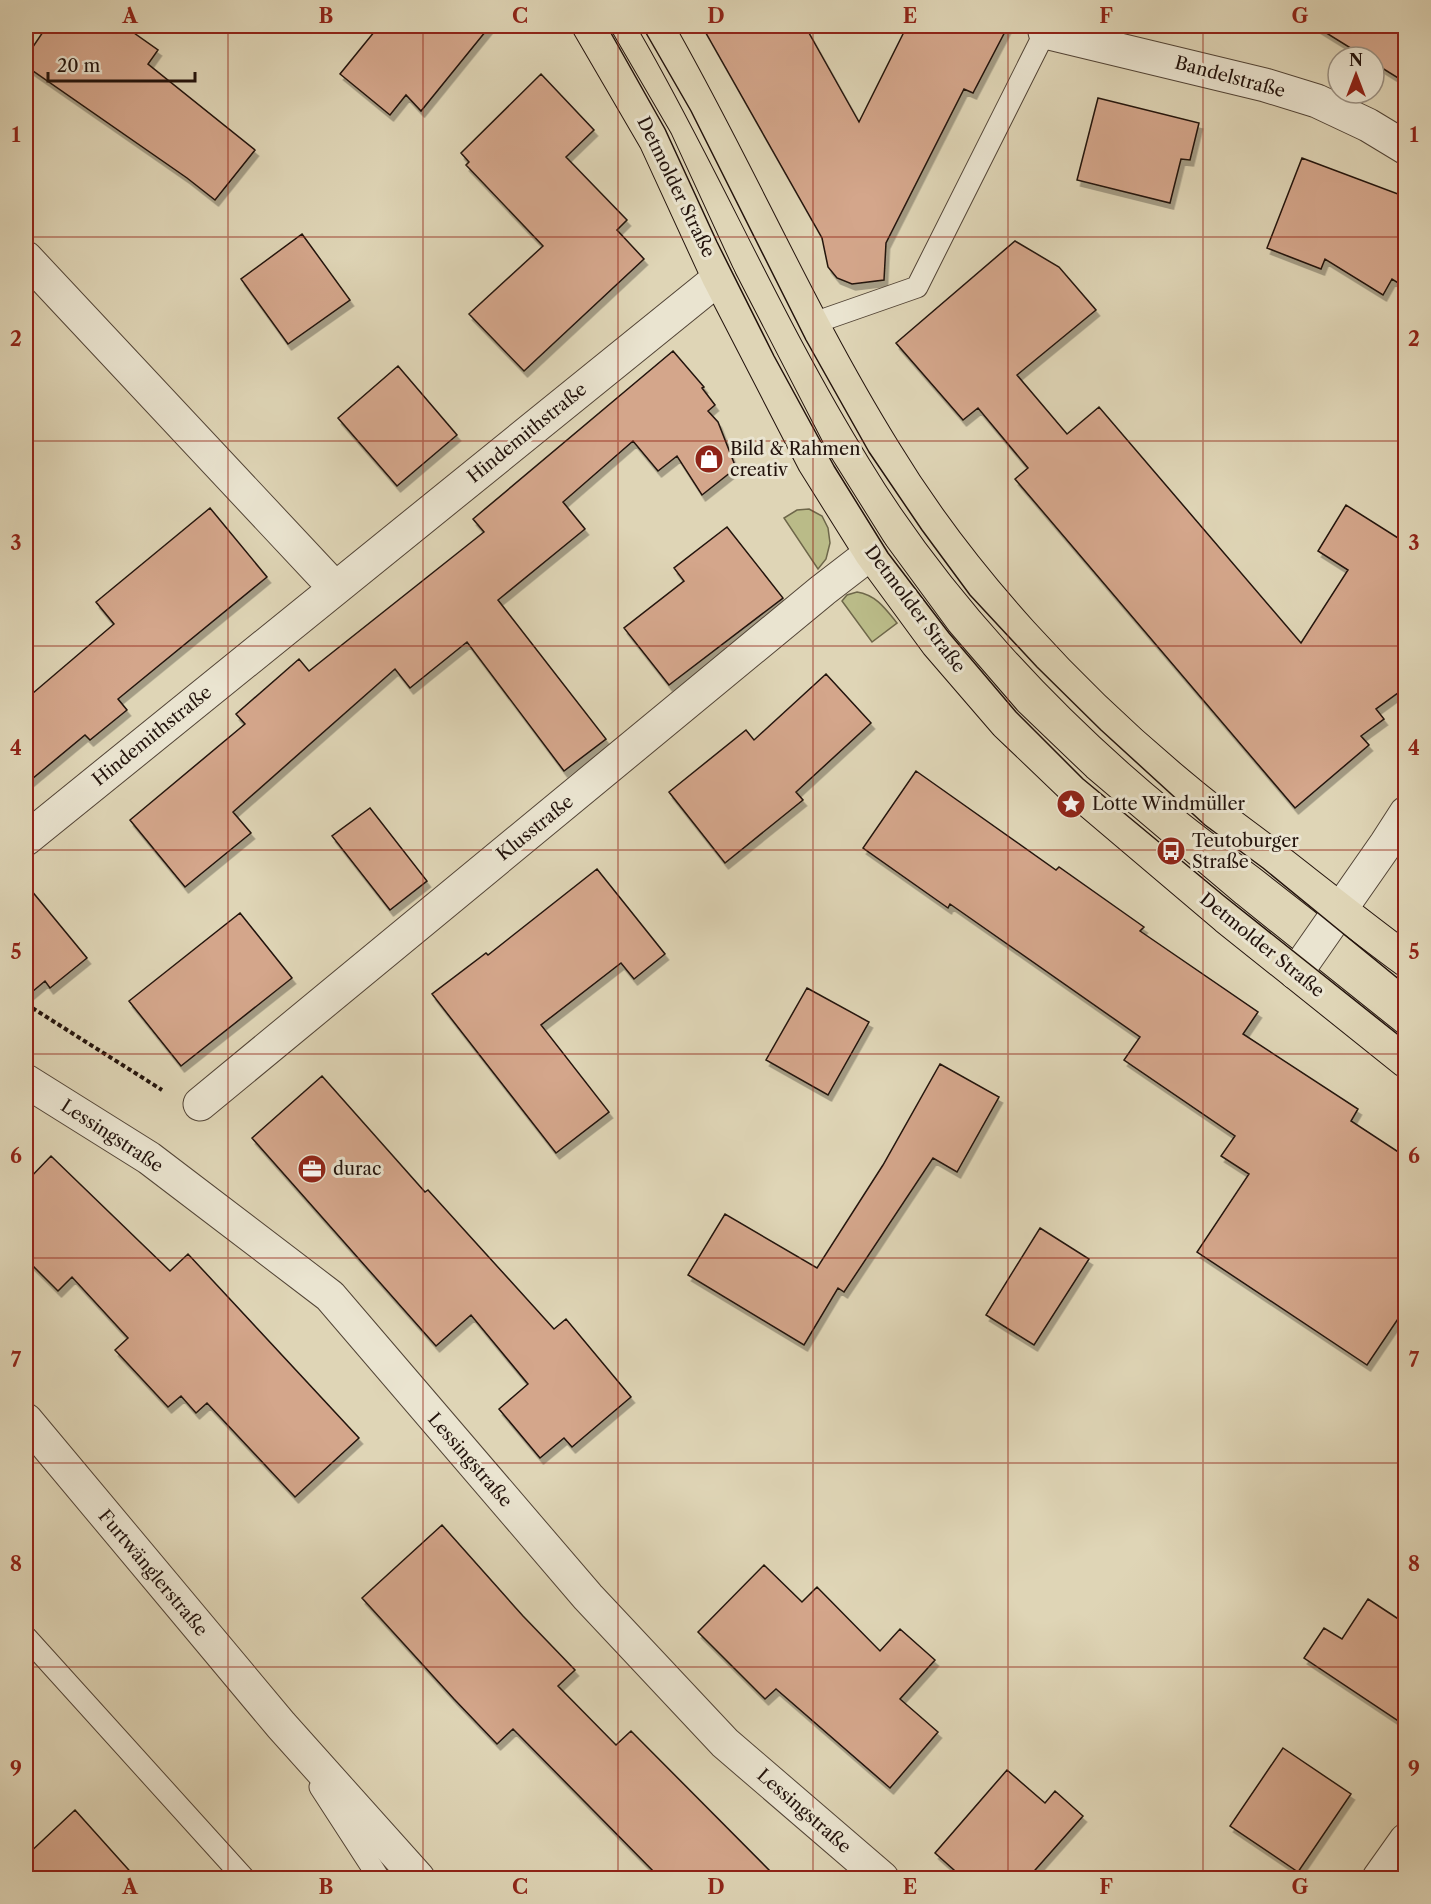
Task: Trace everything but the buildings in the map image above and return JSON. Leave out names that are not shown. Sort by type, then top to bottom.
[{"type":"main road","name":"Detmolder Straße","points":[[589,26],[656,141],[719,278],[814,462],[871,553],[937,643],[1006,723],[1084,796],[1196,891],[1406,1061]]},
{"type":"main road","points":[[656,26],[698,99],[811,324],[884,452],[945,540],[1017,628],[1095,709],[1187,791],[1406,960]]},
{"type":"street","name":"Bandelstraße","points":[[1047,28],[1265,85],[1317,101],[1368,125],[1406,148]]},
{"type":"street","points":[[26,258],[335,588]]},
{"type":"street","name":"Hindemithstraße","points":[[26,839],[719,278]]},
{"type":"street","name":"Klusstraße","points":[[200,1104],[823,590],[871,553]]},
{"type":"street","points":[[1296,973],[1406,813]]},
{"type":"street","name":"Lessingstraße","points":[[26,1081],[149,1158],[330,1296],[588,1597],[725,1743],[882,1878]]},
{"type":"street","name":"Furtwänglerstraße","points":[[26,1420],[280,1725],[418,1878]]},
{"type":"street","points":[[1379,1878],[1406,1840]]},
{"type":"lane","points":[[811,324],[917,287],[1047,28]]},
{"type":"lane","points":[[26,1636],[244,1878]]},
{"type":"lane","name":"Furtwänglerstraße","points":[[280,1725],[379,1878]]},
{"type":"path","points":[[26,1004],[176,1098],[189,1095],[200,1104]]},
{"type":"green space","points":[[809,509],[822,516],[828,528],[830,543],[826,559],[818,569],[784,518],[797,510]]},
{"type":"green space","points":[[857,592],[875,599],[897,623],[872,642],[842,601],[847,595]]},
{"type":"tram line","points":[[607,26],[665,129],[717,242],[774,356],[834,466],[888,553],[949,633],[1016,712],[1083,779],[1224,896],[1406,1041]]},
{"type":"tram line","points":[[642,26],[691,111],[806,340],[869,452],[970,595],[1037,667],[1101,730],[1205,825],[1263,868],[1406,985]]},
{"type":"place","name":"Bild & Rahmen creativ","points":[[709,459]]},
{"type":"place","name":"Lotte Windmüller","points":[[1071,804]]},
{"type":"place","name":"Teutoburger Straße","points":[[1171,851]]},
{"type":"place","name":"durac","points":[[312,1169]]}]
